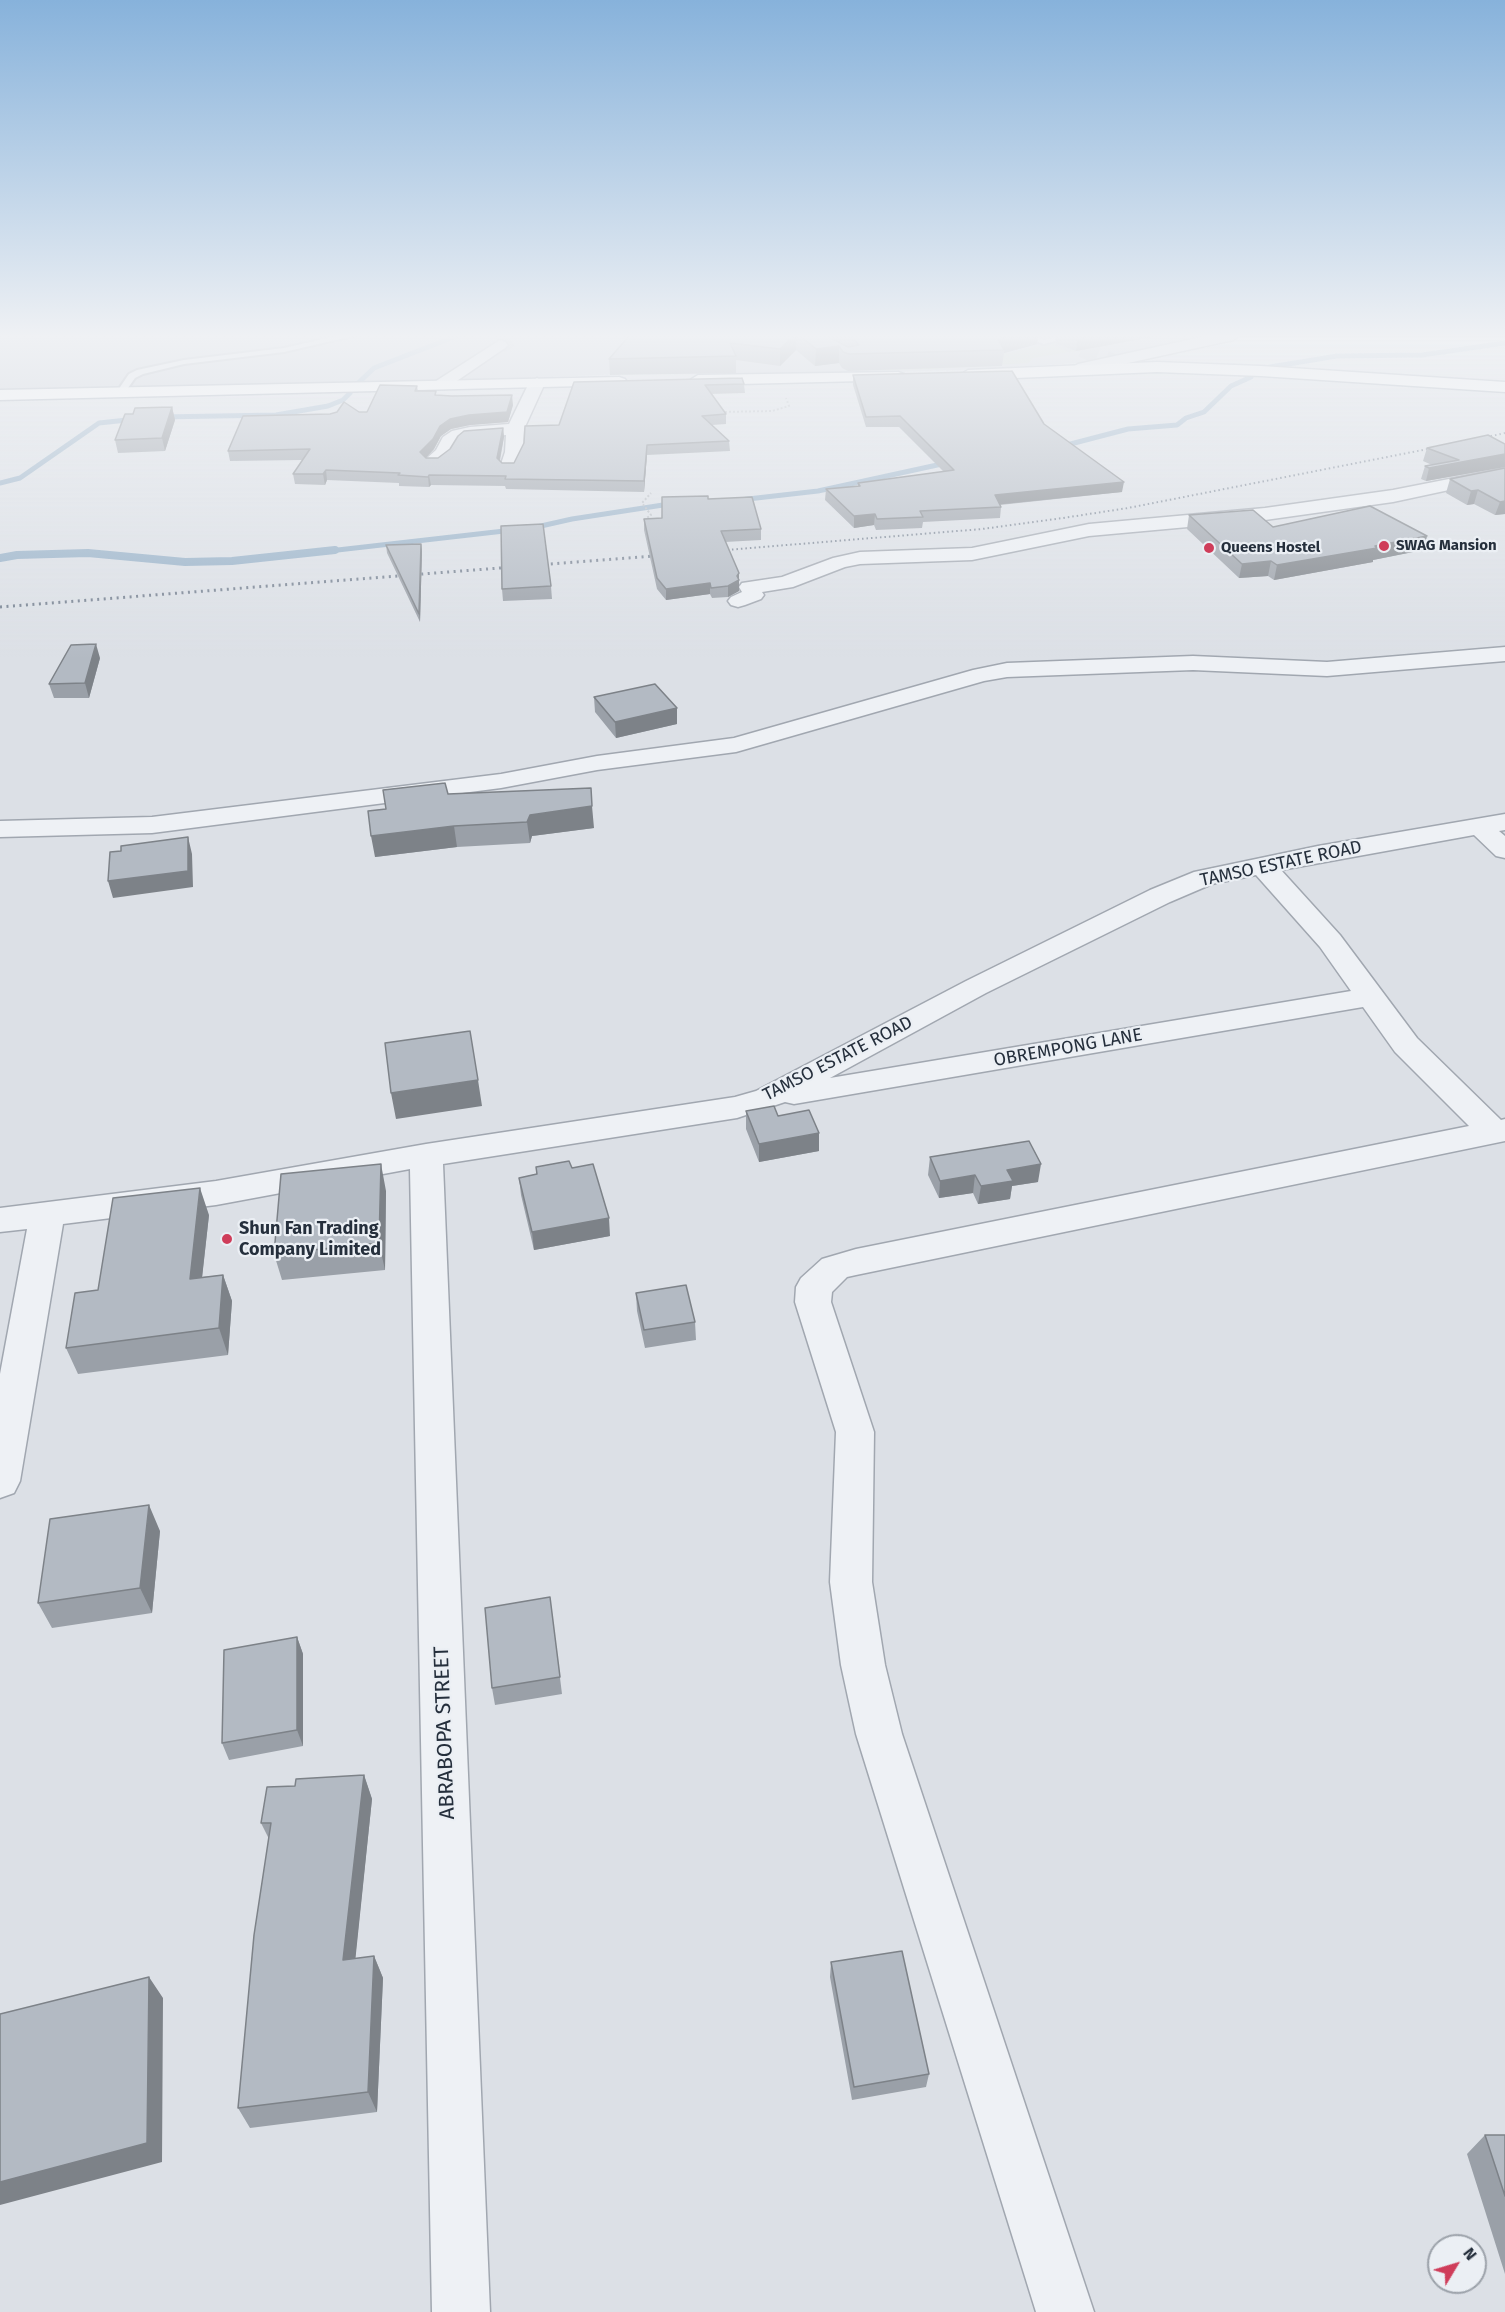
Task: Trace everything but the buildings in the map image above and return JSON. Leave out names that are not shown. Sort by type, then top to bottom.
[{"type":"street","points":[[433,462],[444,453],[448,443]]},
{"type":"street","points":[[508,467],[514,452],[514,443]]},
{"type":"street","points":[[738,601],[754,595],[749,587],[786,583],[840,562],[860,558],[972,554],[1089,530],[1265,514],[1393,496],[1505,473]]},
{"type":"street","points":[[0,829],[152,825],[501,781],[597,764],[736,745],[981,675],[1007,670],[1193,663],[1327,669],[1505,654]]},
{"type":"street","points":[[1492,824],[1505,850]]},
{"type":"street","name":"TAMSO ESTATE ROAD","points":[[0,1220],[216,1192],[426,1155],[713,1111],[767,1098],[976,987],[1160,896],[1204,878],[1262,865],[1492,824]]},
{"type":"street","points":[[1262,865],[1330,941],[1406,1045],[1500,1131]]},
{"type":"street","name":"OBREMPONG LANE","points":[[767,1098],[1369,997]]},
{"type":"street","points":[[1065,2312],[877,1722],[863,1665],[851,1582],[855,1432],[813,1302],[814,1287],[835,1268],[856,1262],[1500,1131]]},
{"type":"street","name":"ABRABOPA STREET","points":[[426,1155],[461,2312]]},
{"type":"street","points":[[0,1481],[47,1215]]},
{"type":"path","points":[[644,520],[651,515],[642,503],[651,493]]},
{"type":"waterway","points":[[0,483],[20,478],[70,443]]},
{"type":"waterway","points":[[1059,447],[1075,443]]},
{"type":"waterway","points":[[739,500],[818,491],[951,462]]},
{"type":"waterway","points":[[532,528],[572,519],[676,503]]},
{"type":"waterway","points":[[320,552],[513,530]]},
{"type":"waterway","points":[[0,558],[17,555],[88,553],[185,562],[232,561],[335,550]]},
{"type":"railway","points":[[721,550],[714,551],[982,529],[1063,518],[1128,508],[1443,446]]},
{"type":"railway","points":[[0,607],[666,555]]},
{"type":"place","name":"SWAG Mansion","points":[[1384,546]]},
{"type":"place","name":"Queens Hostel","points":[[1209,548]]},
{"type":"place","name":"Shun Fan Trading Company Limited","points":[[227,1239]]}]
